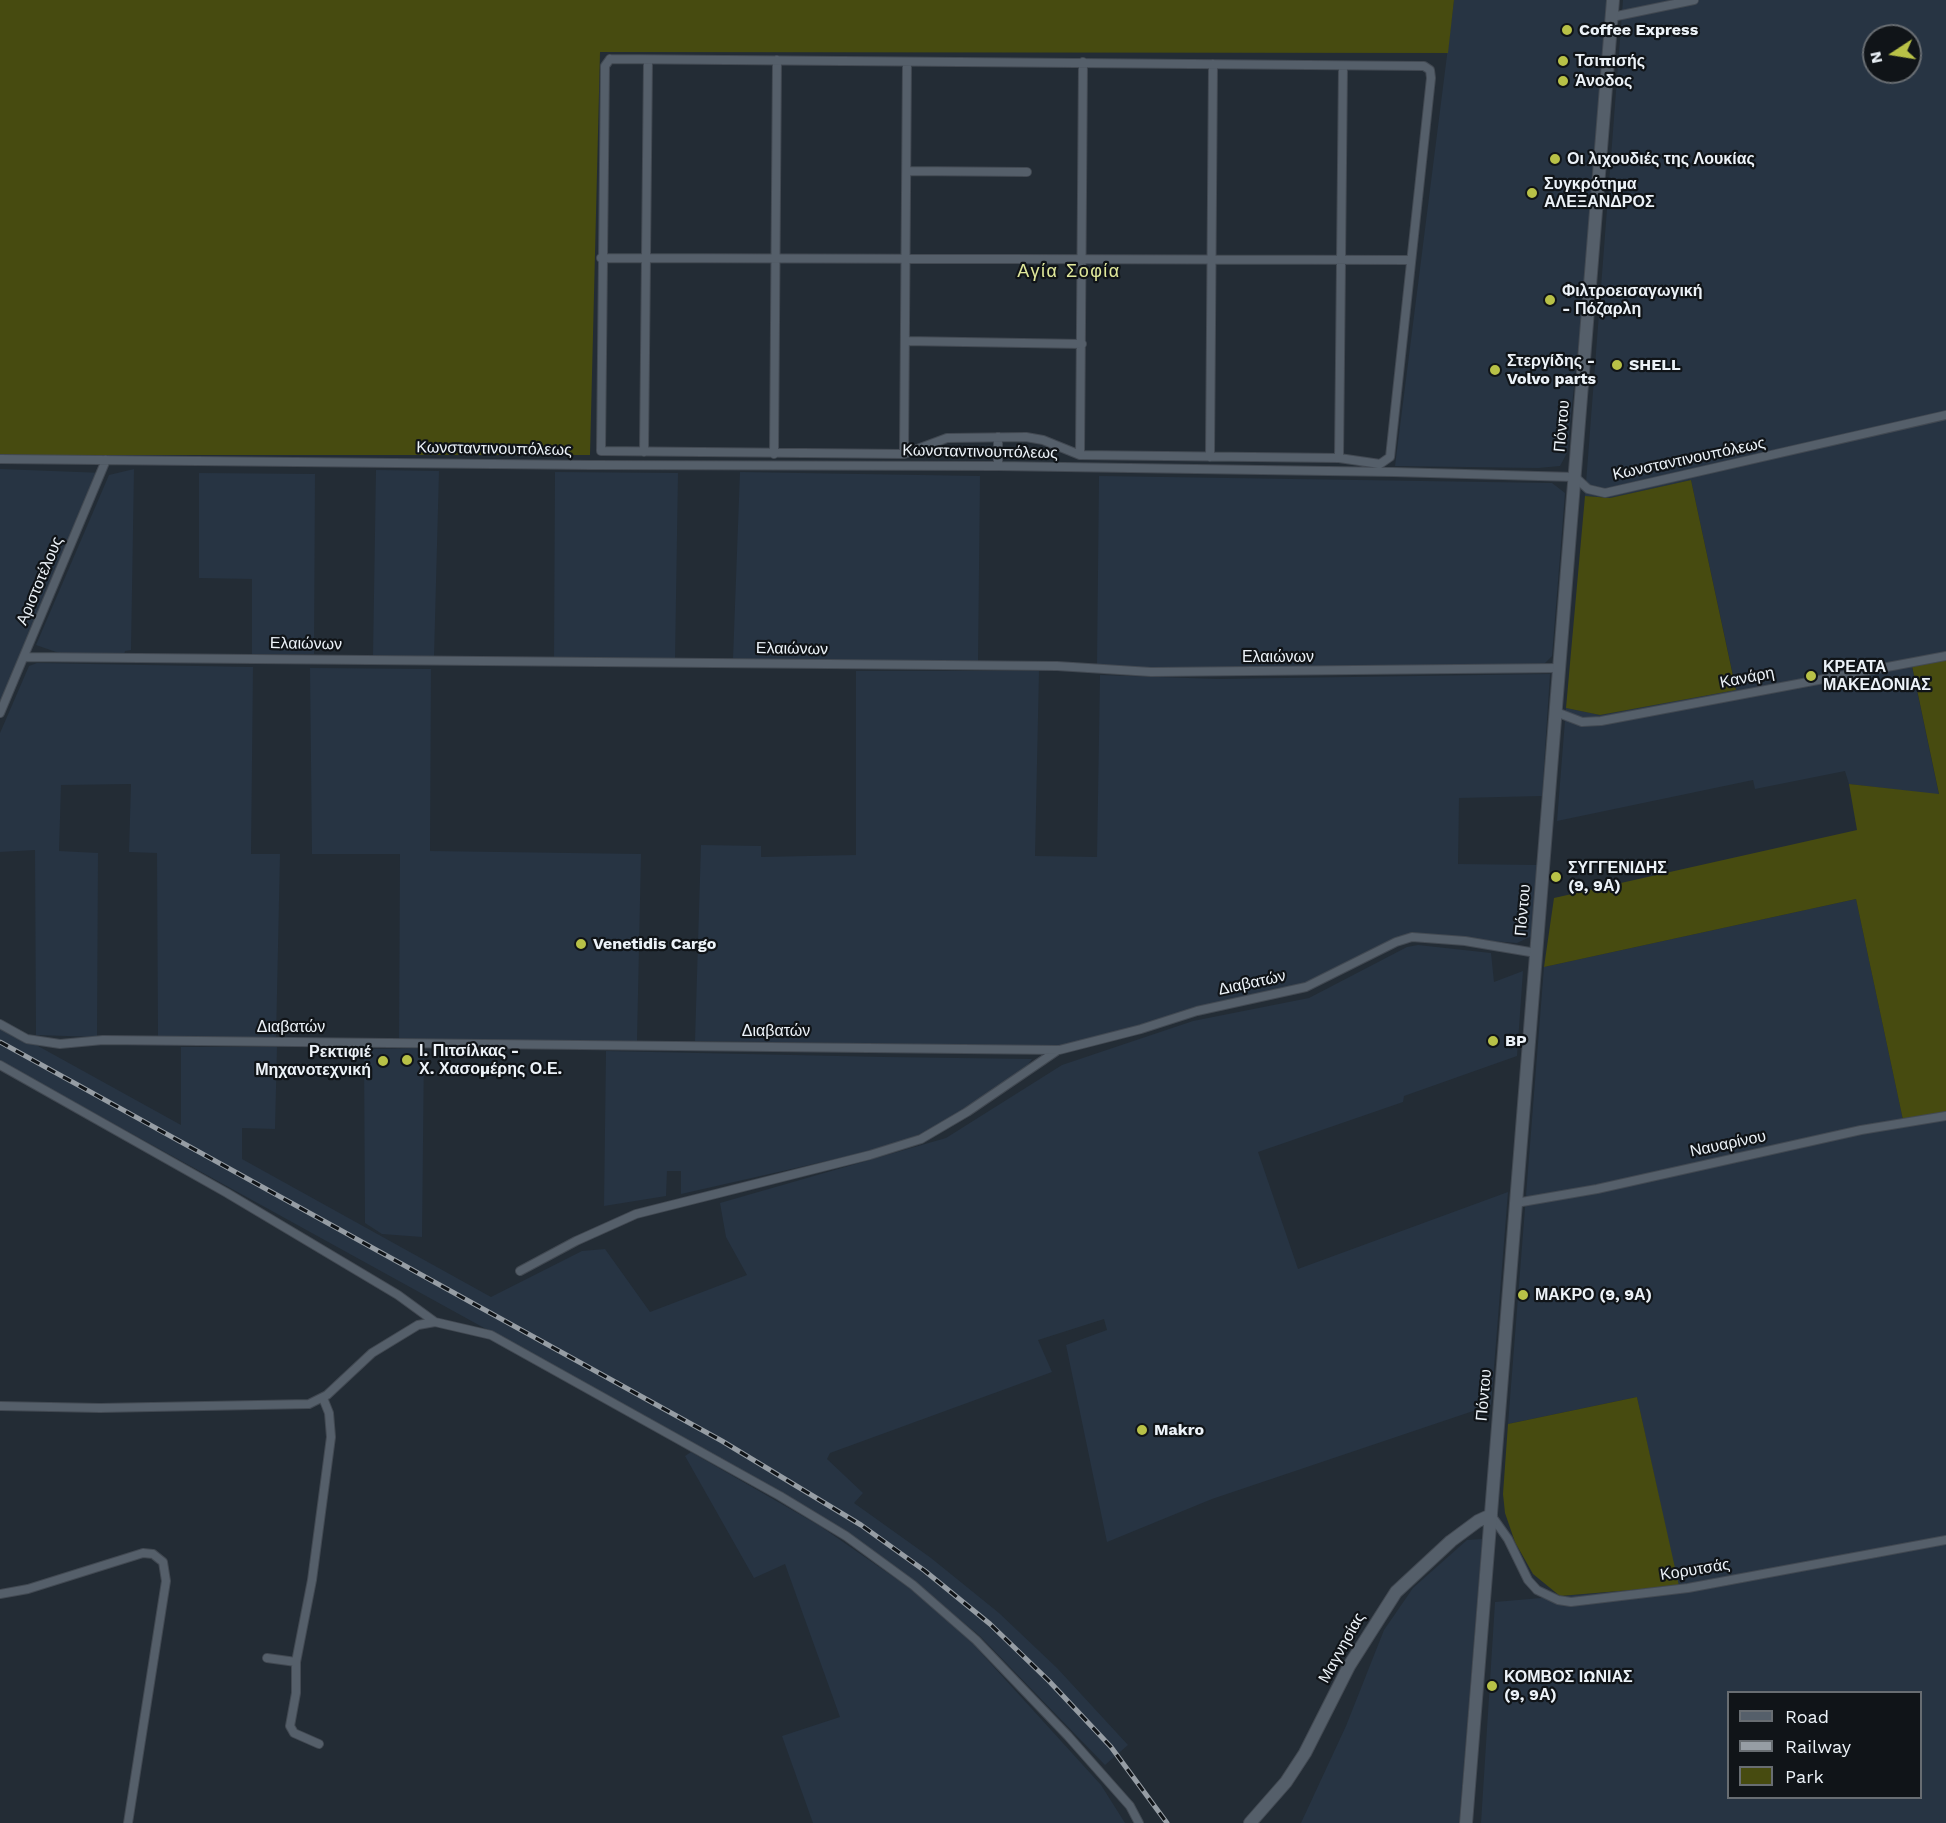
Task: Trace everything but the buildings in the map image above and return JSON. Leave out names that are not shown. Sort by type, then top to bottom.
[{"type":"street","name":"Πόντου","points":[[1466,1823],[1613,0]]},
{"type":"street","points":[[1612,17],[1694,0]]},
{"type":"street","points":[[610,59],[777,60],[1424,66],[1430,70],[1390,457],[1380,464],[1339,458],[1080,455],[1043,440],[1026,436],[947,438],[904,454],[605,453],[599,447],[604,66],[610,59]]},
{"type":"street","points":[[644,452],[648,60]]},
{"type":"street","points":[[774,454],[777,60]]},
{"type":"street","points":[[904,454],[907,62]]},
{"type":"street","points":[[1080,455],[1083,62]]},
{"type":"street","points":[[1210,457],[1213,64]]},
{"type":"street","points":[[1339,458],[1342,66]]},
{"type":"street","points":[[907,171],[1027,172]]},
{"type":"street","points":[[601,258],[1342,258],[1411,260]]},
{"type":"street","points":[[905,341],[1082,344]]},
{"type":"street","name":"Κωνσταντινουπόλεως","points":[[0,459],[998,466],[1575,477],[1588,489],[1605,493],[1946,415]]},
{"type":"street","points":[[998,437],[998,466]]},
{"type":"street","name":"Αριστοτέλους","points":[[0,713],[106,460]]},
{"type":"street","name":"Κανάρη","points":[[1556,712],[1573,720],[1601,722],[1946,656]]},
{"type":"street","name":"Ελαιώνων","points":[[24,657],[1057,666],[1151,672],[1559,668]]},
{"type":"street","name":"Διαβατών","points":[[0,1024],[27,1039],[60,1044],[103,1040],[1059,1050],[1141,1029],[1197,1011],[1306,987],[1395,942],[1412,937],[1465,941],[1536,953]]},
{"type":"street","points":[[520,1271],[576,1241],[636,1214],[870,1155],[921,1139],[967,1112],[1059,1050]]},
{"type":"street","points":[[0,1065],[227,1192],[398,1295],[435,1322],[491,1335],[780,1496],[846,1536],[913,1585],[976,1640],[1068,1736],[1130,1806],[1139,1823]]},
{"type":"street","name":"Ναυαρίνου","points":[[1516,1203],[1597,1188],[1861,1130],[1946,1116]]},
{"type":"street","points":[[0,1406],[111,1408],[309,1404],[324,1398],[372,1353],[395,1338],[418,1325],[435,1322]]},
{"type":"street","points":[[319,1744],[291,1730],[296,1693],[296,1662],[312,1580],[332,1437],[329,1413],[324,1398]]},
{"type":"street","name":"Κορυτσάς","points":[[1491,1515],[1508,1539],[1528,1580],[1537,1590],[1552,1598],[1571,1602],[1688,1587],[1946,1540]]},
{"type":"street","name":"Μαγνησίας","points":[[1250,1823],[1286,1782],[1305,1753],[1349,1666],[1396,1592],[1451,1541],[1478,1521],[1491,1515]]},
{"type":"street","points":[[0,1594],[28,1589],[142,1553],[153,1554],[163,1562],[166,1581],[128,1823]]},
{"type":"street","points":[[267,1658],[296,1662]]},
{"type":"shaded area","points":[[1454,0],[1607,0],[1586,273],[1567,453],[1560,466],[1538,468],[1395,466]]},
{"type":"shaded area","points":[[1623,0],[1946,0],[1946,660],[1912,667],[1939,795],[1849,784],[1845,771],[1755,789],[1753,780],[1557,821],[1566,708],[1600,715],[1736,689],[1691,480],[1610,498],[1585,496]]},
{"type":"shaded area","points":[[0,469],[104,473],[0,713]]},
{"type":"shaded area","points":[[134,469],[131,650],[125,651],[124,655],[62,654],[36,645],[109,475]]},
{"type":"shaded area","points":[[376,470],[439,471],[434,657],[373,656]]},
{"type":"shaded area","points":[[555,472],[678,473],[675,661],[554,659]]},
{"type":"shaded area","points":[[740,472],[980,476],[978,662],[733,659]]},
{"type":"shaded area","points":[[199,473],[315,474],[314,654],[252,654],[252,579],[199,578]]},
{"type":"shaded area","points":[[1099,476],[1552,483],[1565,493],[1552,656],[1543,665],[1157,669],[1097,665]]},
{"type":"shaded area","points":[[37,663],[253,667],[251,854],[280,854],[276,1040],[158,1038],[157,853],[129,852],[131,784],[61,785],[59,851],[98,853],[97,1037],[36,1035],[35,850],[0,852],[0,733],[29,666]]},
{"type":"shaded area","points":[[310,668],[431,669],[430,851],[641,854],[637,1041],[399,1040],[400,854],[312,854]]},
{"type":"shaded area","points":[[856,671],[1039,671],[1035,856],[1097,857],[1100,675],[1218,679],[1550,674],[1542,796],[1459,798],[1458,864],[1538,865],[1534,935],[1517,943],[1414,935],[1289,990],[1063,1046],[695,1041],[701,845],[761,846],[761,857],[856,855]]},
{"type":"shaded area","points":[[1856,899],[1903,1120],[1946,1113],[1946,1823],[1481,1823],[1495,1602],[1678,1586],[1637,1397],[1508,1424],[1544,967]]},
{"type":"shaded area","points":[[1418,945],[1491,953],[1494,982],[1523,971],[1517,1056],[1404,1096],[1403,1102],[1258,1152],[1298,1269],[1508,1192],[1491,1405],[1212,1499],[1107,1542],[1066,1345],[1107,1330],[1104,1319],[1038,1340],[1052,1372],[830,1453],[827,1459],[863,1493],[854,1503],[931,1558],[999,1613],[1057,1668],[1128,1745],[1105,1765],[980,1636],[917,1584],[787,1495],[0,1061],[0,1025],[181,1125],[181,1047],[277,1047],[275,1129],[242,1128],[242,1159],[491,1297],[582,1251],[605,1249],[650,1312],[747,1275],[726,1237],[720,1203],[946,1138],[1062,1065],[1193,1021],[1309,998],[1407,947]]},
{"type":"shaded area","points":[[424,1048],[422,1237],[382,1234],[365,1223],[364,1049]]},
{"type":"shaded area","points":[[606,1051],[1032,1059],[1025,1069],[938,1127],[884,1148],[681,1194],[681,1171],[667,1171],[666,1196],[604,1206]]},
{"type":"shaded area","points":[[691,1452],[820,1526],[911,1589],[973,1644],[1101,1785],[1125,1823],[813,1823],[782,1736],[840,1717],[785,1564],[754,1578],[685,1456]]},
{"type":"shaded area","points":[[1482,1539],[1459,1823],[1301,1823],[1346,1726],[1384,1630],[1413,1588],[1467,1540]]},
{"type":"green space","points":[[0,0],[1454,0],[1448,53],[600,52],[590,455],[0,455]]},
{"type":"green space","points":[[1691,480],[1736,690],[1600,715],[1566,708],[1585,496],[1610,498]]},
{"type":"green space","points":[[1946,660],[1946,1113],[1903,1120],[1856,899],[1544,967],[1554,898],[1857,830],[1849,784],[1939,794],[1912,666]]},
{"type":"green space","points":[[1637,1397],[1679,1586],[1560,1596],[1533,1574],[1515,1542],[1505,1513],[1503,1494],[1508,1424]]},
{"type":"railway","points":[[0,1042],[722,1441],[861,1525],[925,1571],[990,1624],[1049,1681],[1111,1747],[1167,1823]]},
{"type":"place","name":"Coffee Express","points":[[1567,30]]},
{"type":"place","name":"Τσιπισής","points":[[1563,61]]},
{"type":"place","name":"Άνοδος","points":[[1563,81]]},
{"type":"place","name":"Οι λιχουδιές της Λουκίας","points":[[1555,159]]},
{"type":"place","name":"Συγκρότημα ΑΛΕΞΑΝΔΡΟΣ","points":[[1532,193]]},
{"type":"place","name":"Φιλτροεισαγωγική - Πόζαρλη","points":[[1550,300]]},
{"type":"place","name":"SHELL","points":[[1617,365]]},
{"type":"place","name":"Στεργίδης - Volvo parts","points":[[1495,370]]},
{"type":"place","name":"ΚΡΕΑΤΑ ΜΑΚΕΔΟΝΙΑΣ","points":[[1811,676]]},
{"type":"place","name":"ΣΥΓΓΕΝΙΔΗΣ (9, 9Α)","points":[[1556,877]]},
{"type":"place","name":"Venetidis Cargo","points":[[581,944]]},
{"type":"place","name":"BP","points":[[1493,1041]]},
{"type":"place","name":"Ι. Πιτσίλκας - Χ. Χασομέρης Ο.Ε.","points":[[407,1060]]},
{"type":"place","name":"Ρεκτιφιέ Μηχανοτεχνική","points":[[383,1061]]},
{"type":"place","name":"ΜΑΚΡΟ (9, 9Α)","points":[[1523,1295]]},
{"type":"place","name":"Makro","points":[[1142,1430]]},
{"type":"place","name":"ΚΟΜΒΟΣ ΙΩΝΙΑΣ (9, 9Α)","points":[[1492,1686]]},
{"type":"district","name":"Αγία Σοφία","points":[[1069,272]]}]
